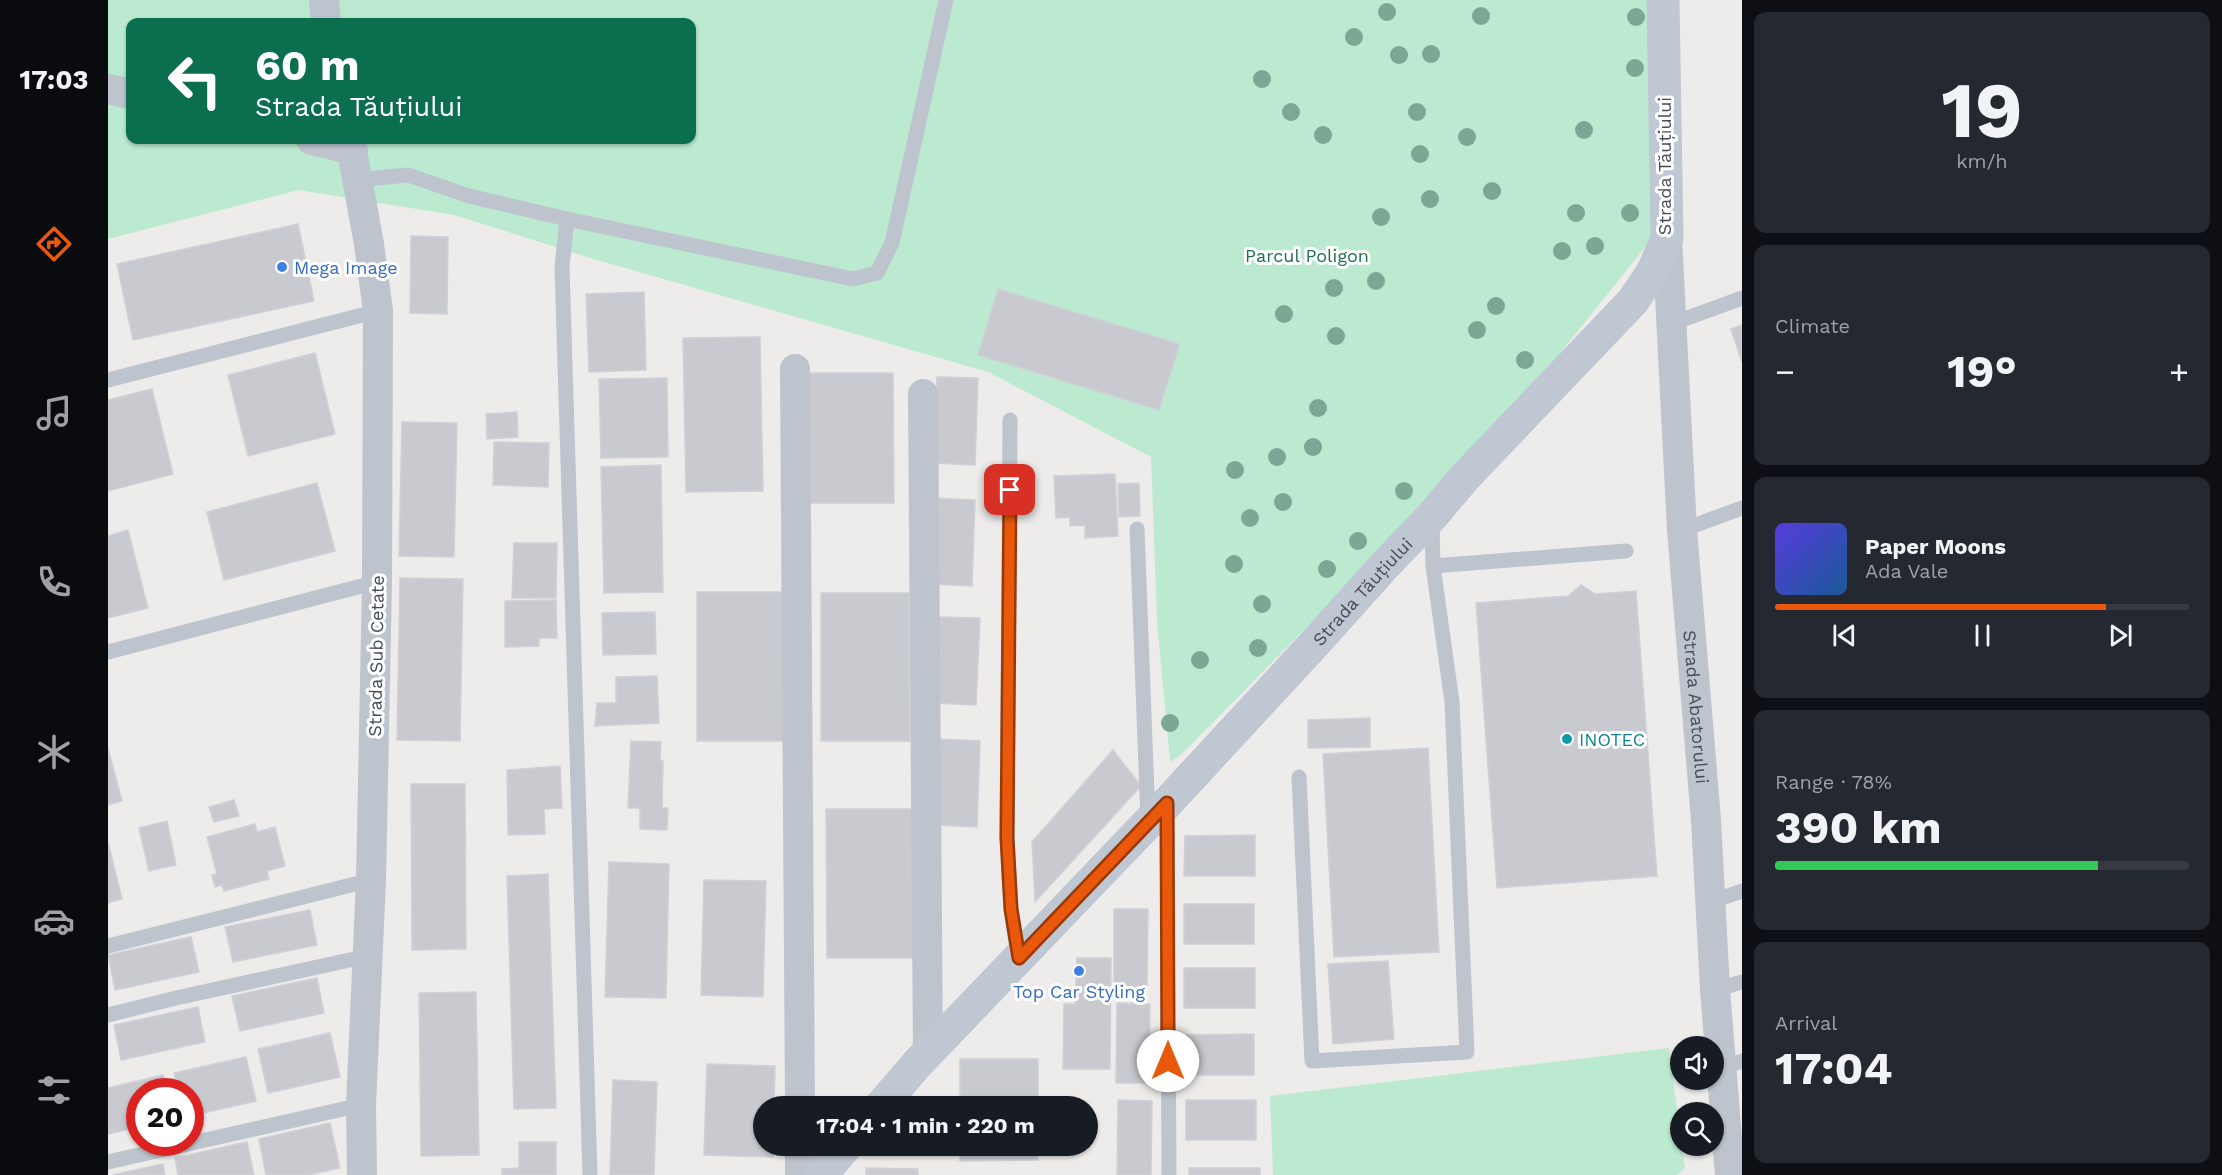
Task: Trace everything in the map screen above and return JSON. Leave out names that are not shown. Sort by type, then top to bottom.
[{"type":"main road","name":"Strada Tăuțiului","points":[[890,1096],[1315,643],[1486,454],[1633,301],[1653,271],[1667,238],[1663,0]]},
{"type":"main road","points":[[821,1175],[837,1156]]},
{"type":"street","points":[[324,0],[326,18]]},
{"type":"street","points":[[108,89],[126,93]]},
{"type":"street","name":"Strada Sub Cetate","points":[[351,145],[369,244],[378,311],[377,582],[362,1175]]},
{"type":"street","name":"Strada Abatorului","points":[[1667,238],[1682,530],[1706,820],[1710,902],[1728,986],[1734,1135],[1730,1175]]},
{"type":"street","points":[[795,369],[800,1096]]},
{"type":"street","points":[[923,394],[928,1054]]},
{"type":"street","points":[[800,1156],[800,1175]]},
{"type":"lane","points":[[356,180],[408,175],[469,196],[567,219],[853,279],[877,273],[892,243],[946,0]]},
{"type":"lane","points":[[567,219],[562,267],[590,1175]]},
{"type":"lane","points":[[1671,324],[1742,298]]},
{"type":"lane","points":[[108,380],[378,311]]},
{"type":"lane","points":[[1010,420],[1007,838],[1011,909],[1019,958]]},
{"type":"lane","points":[[1682,530],[1742,508]]},
{"type":"lane","points":[[1299,777],[1312,1061],[1467,1052],[1452,702],[1433,566],[1432,516]]},
{"type":"lane","points":[[1137,529],[1158,812],[1169,1175]]},
{"type":"lane","points":[[1433,566],[1626,551]]},
{"type":"lane","points":[[108,652],[377,582]]},
{"type":"lane","points":[[108,946],[371,880]]},
{"type":"lane","points":[[1710,902],[1742,891]]},
{"type":"lane","points":[[108,1015],[368,956]]},
{"type":"lane","points":[[108,1162],[362,1105]]},
{"type":"green space","name":"Parcul Poligon","points":[[108,0],[1653,0],[1651,240],[1545,372],[1401,531],[1182,754],[1170,762],[1157,621],[1151,457],[988,372],[597,260],[454,215],[299,190],[108,239]]},
{"type":"green space","points":[[1669,1048],[1670,1090],[1675,1090],[1676,1102],[1670,1102],[1670,1156],[1683,1156],[1685,1168],[1677,1175],[1273,1175],[1270,1096]]},
{"type":"building","points":[[298,224],[314,301],[133,340],[117,264]]},
{"type":"building","points":[[411,236],[448,237],[447,314],[410,313]]},
{"type":"building","points":[[998,289],[1180,344],[1159,410],[978,355]]},
{"type":"building","points":[[644,292],[646,370],[589,372],[586,294]]},
{"type":"building","points":[[1742,325],[1742,362],[1731,329]]},
{"type":"building","points":[[760,337],[763,491],[686,492],[683,338]]},
{"type":"building","points":[[315,353],[335,434],[248,456],[228,375]]},
{"type":"building","points":[[808,373],[893,373],[894,503],[809,503]]},
{"type":"building","points":[[937,377],[978,378],[975,465],[934,463]]},
{"type":"building","points":[[667,378],[668,457],[601,458],[599,379]]},
{"type":"building","points":[[152,389],[173,474],[108,491],[108,400]]},
{"type":"building","points":[[517,412],[518,437],[487,439],[486,414]]},
{"type":"building","points":[[402,422],[457,423],[454,557],[399,556]]},
{"type":"building","points":[[494,442],[549,443],[548,487],[493,485]]},
{"type":"building","points":[[661,465],[663,592],[604,593],[601,467]]},
{"type":"building","points":[[1115,474],[1118,536],[1085,538],[1085,525],[1070,526],[1070,517],[1056,518],[1054,476]]},
{"type":"building","points":[[317,483],[335,551],[224,580],[207,512]]},
{"type":"building","points":[[1139,483],[1140,516],[1119,517],[1118,484]]},
{"type":"building","points":[[934,498],[975,500],[972,586],[931,584]]},
{"type":"building","points":[[128,530],[148,608],[108,618],[108,536]]},
{"type":"building","points":[[514,543],[557,543],[556,598],[512,598]]},
{"type":"building","points":[[400,578],[463,579],[460,741],[397,740]]},
{"type":"building","name":"INOTEC","points":[[1581,585],[1595,594],[1636,591],[1657,876],[1497,888],[1476,603],[1568,596]]},
{"type":"building","points":[[697,592],[786,592],[786,741],[697,741]]},
{"type":"building","points":[[821,593],[909,593],[910,741],[821,741]]},
{"type":"building","points":[[556,600],[557,638],[539,638],[539,646],[505,647],[505,601]]},
{"type":"building","points":[[655,612],[656,654],[603,655],[602,613]]},
{"type":"building","points":[[939,617],[980,618],[976,705],[936,703]]},
{"type":"building","points":[[657,676],[659,723],[595,726],[597,703],[616,703],[616,677]]},
{"type":"building","points":[[1370,718],[1370,747],[1308,748],[1308,720]]},
{"type":"building","points":[[940,739],[980,741],[977,827],[936,825]]},
{"type":"building","points":[[631,741],[661,742],[662,808],[668,808],[667,830],[640,829],[640,808],[628,808]]},
{"type":"building","points":[[108,748],[122,801],[108,805]]},
{"type":"building","points":[[1428,748],[1439,952],[1334,957],[1323,754]]},
{"type":"building","points":[[1113,750],[1141,786],[1035,902],[1032,842]]},
{"type":"building","points":[[560,766],[562,808],[544,809],[545,834],[508,835],[507,770]]},
{"type":"building","points":[[411,784],[465,784],[466,949],[412,950]]},
{"type":"building","points":[[234,800],[239,816],[214,822],[209,807]]},
{"type":"building","points":[[826,809],[915,809],[915,958],[827,958]]},
{"type":"building","points":[[167,821],[176,865],[149,871],[139,828]]},
{"type":"building","points":[[255,824],[257,832],[275,827],[285,866],[267,871],[269,879],[224,891],[222,885],[215,887],[212,875],[217,874],[207,837]]},
{"type":"building","points":[[1255,835],[1255,876],[1184,876],[1185,836]]},
{"type":"building","points":[[108,842],[122,899],[108,903]]},
{"type":"building","points":[[609,862],[669,864],[666,998],[605,997]]},
{"type":"building","points":[[548,874],[556,1108],[514,1109],[507,876]]},
{"type":"building","points":[[704,880],[766,881],[763,997],[701,995]]},
{"type":"building","points":[[1184,904],[1254,904],[1254,944],[1184,944]]},
{"type":"building","points":[[1114,909],[1148,909],[1147,989],[1114,988]]},
{"type":"building","points":[[310,910],[317,945],[233,962],[225,927]]},
{"type":"building","points":[[191,937],[199,972],[115,990],[108,955]]},
{"type":"building","points":[[1077,958],[1111,958],[1110,1069],[1063,1069],[1064,1004],[1075,1004]]},
{"type":"building","points":[[1388,961],[1394,1039],[1333,1044],[1328,964]]},
{"type":"building","points":[[1184,968],[1255,968],[1255,1008],[1184,1008]]},
{"type":"building","points":[[317,978],[324,1013],[240,1031],[232,996]]},
{"type":"building","points":[[476,992],[479,1155],[421,1156],[419,993]]},
{"type":"building","points":[[1117,1003],[1150,1004],[1149,1083],[1116,1083]]},
{"type":"building","points":[[198,1007],[205,1042],[121,1060],[114,1025]]},
{"type":"building","points":[[330,1033],[340,1077],[268,1093],[258,1049]]},
{"type":"building","points":[[1254,1034],[1254,1075],[1184,1075],[1183,1035]]},
{"type":"building","points":[[246,1057],[256,1101],[204,1113],[204,1078],[175,1078],[174,1073]]},
{"type":"building","points":[[960,1059],[1038,1059],[1038,1096],[960,1096]]},
{"type":"building","points":[[707,1064],[775,1066],[774,1096],[753,1096],[753,1156],[773,1157],[704,1155]]},
{"type":"building","points":[[613,1080],[657,1082],[654,1175],[610,1175]]},
{"type":"building","points":[[126,1084],[126,1130],[108,1134],[108,1088]]},
{"type":"building","points":[[1118,1100],[1152,1101],[1151,1175],[1117,1175]]},
{"type":"building","points":[[1186,1100],[1256,1100],[1256,1140],[1186,1140]]},
{"type":"building","points":[[330,1123],[340,1168],[308,1175],[266,1175],[259,1139]]},
{"type":"building","points":[[247,1142],[254,1175],[178,1175],[175,1158],[204,1156],[204,1152]]},
{"type":"building","points":[[519,1142],[556,1142],[556,1175],[502,1175],[502,1169],[519,1168]]},
{"type":"building","points":[[960,1156],[1038,1156],[1038,1160],[960,1161]]},
{"type":"building","points":[[163,1164],[165,1175],[112,1175]]},
{"type":"building","points":[[866,1168],[918,1169],[918,1175],[866,1175]]},
{"type":"building","points":[[1189,1168],[1260,1168],[1260,1175],[1189,1175]]},
{"type":"place","name":"Mega Image","points":[[282,267]]},
{"type":"place","name":"INOTEC","points":[[1567,739]]},
{"type":"place","name":"Top Car Styling","points":[[1079,971]]},
{"type":"route","points":[[1010,490],[1007,838],[1011,909],[1019,958],[1167,803],[1168,1061]]}]
